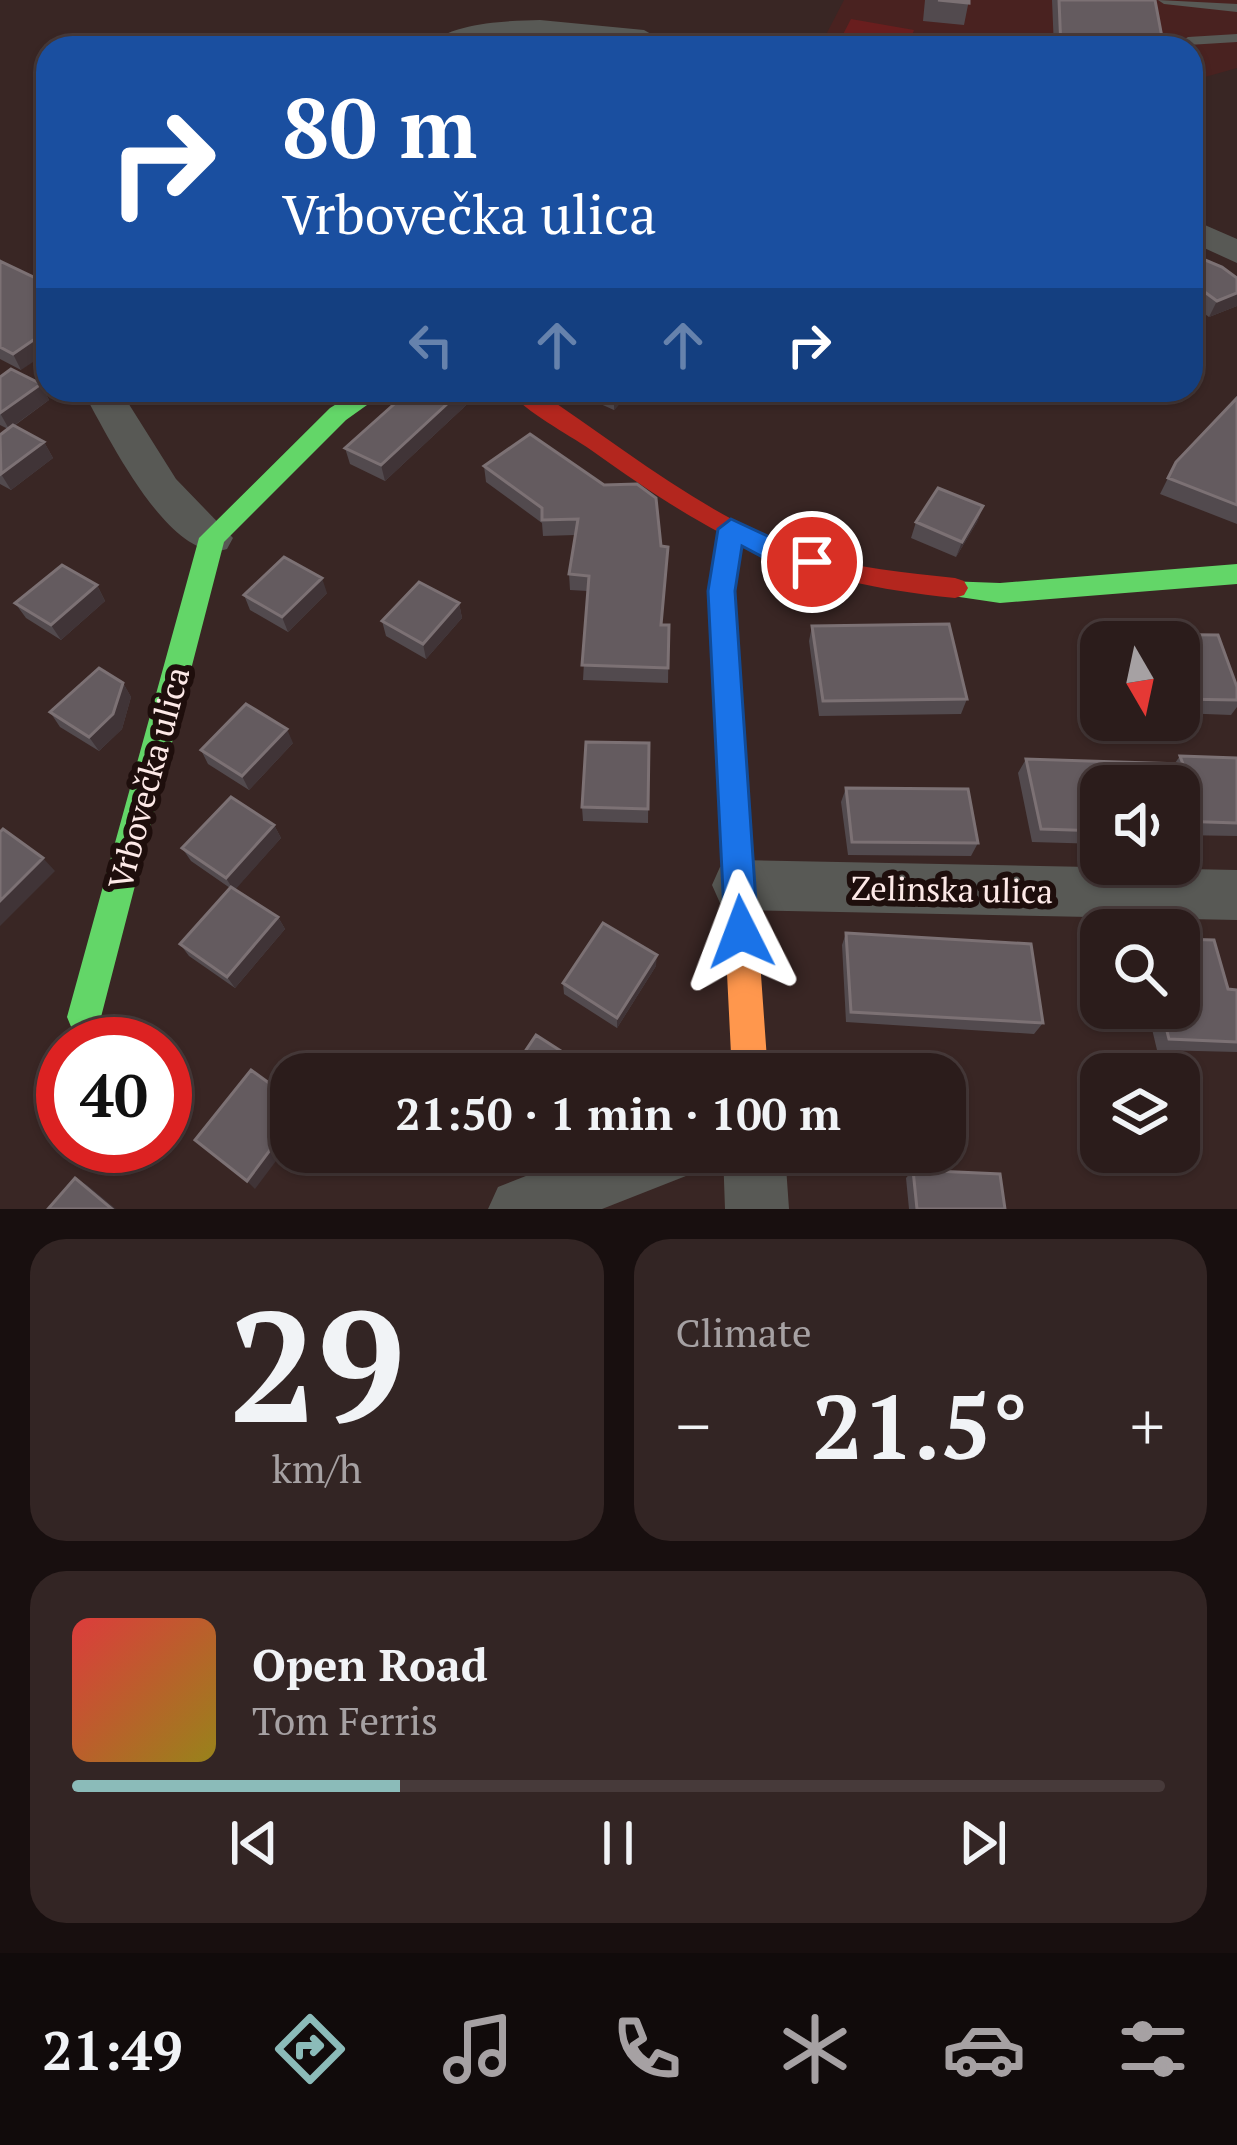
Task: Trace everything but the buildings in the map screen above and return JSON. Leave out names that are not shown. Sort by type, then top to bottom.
[{"type":"street","points":[[504,28],[525,0]]},
{"type":"street","points":[[608,0],[646,36]]},
{"type":"street","points":[[478,36],[504,28],[572,29],[612,36]]},
{"type":"street","points":[[1203,235],[1237,253]]},
{"type":"street","points":[[108,402],[161,490],[212,538],[338,414],[357,402]]},
{"type":"street","points":[[538,402],[731,529],[780,554],[876,580],[1000,593],[1237,574]]},
{"type":"street","points":[[731,529],[721,591],[749,1053]]},
{"type":"street","name":"Vrbovečka ulica","points":[[84,1017],[212,538]]},
{"type":"street","name":"Zelinska ulica","points":[[739,885],[1237,895]]},
{"type":"street","points":[[520,1209],[614,1173]]},
{"type":"street","points":[[755,1173],[757,1209]]},
{"type":"lane","points":[[1164,0],[1237,8]]},
{"type":"lane","points":[[1203,40],[1237,38]]},
{"type":"shaded area","points":[[844,0],[1237,0],[1237,68],[1203,78],[1203,36],[825,36]]},
{"type":"shaded area","points":[[851,19],[914,30],[912,36],[842,36]]},
{"type":"traffic: fast","points":[[84,1017],[212,538],[338,414],[357,402]]},
{"type":"traffic: fast","points":[[955,588],[1000,593],[1237,574]]},
{"type":"traffic: slow","points":[[731,529],[721,591],[749,1053]]},
{"type":"traffic: jam","points":[[538,402],[677,497],[776,551],[841,572],[955,588]]},
{"type":"route","points":[[741,932],[721,591],[731,529],[780,554],[812,562]]}]
